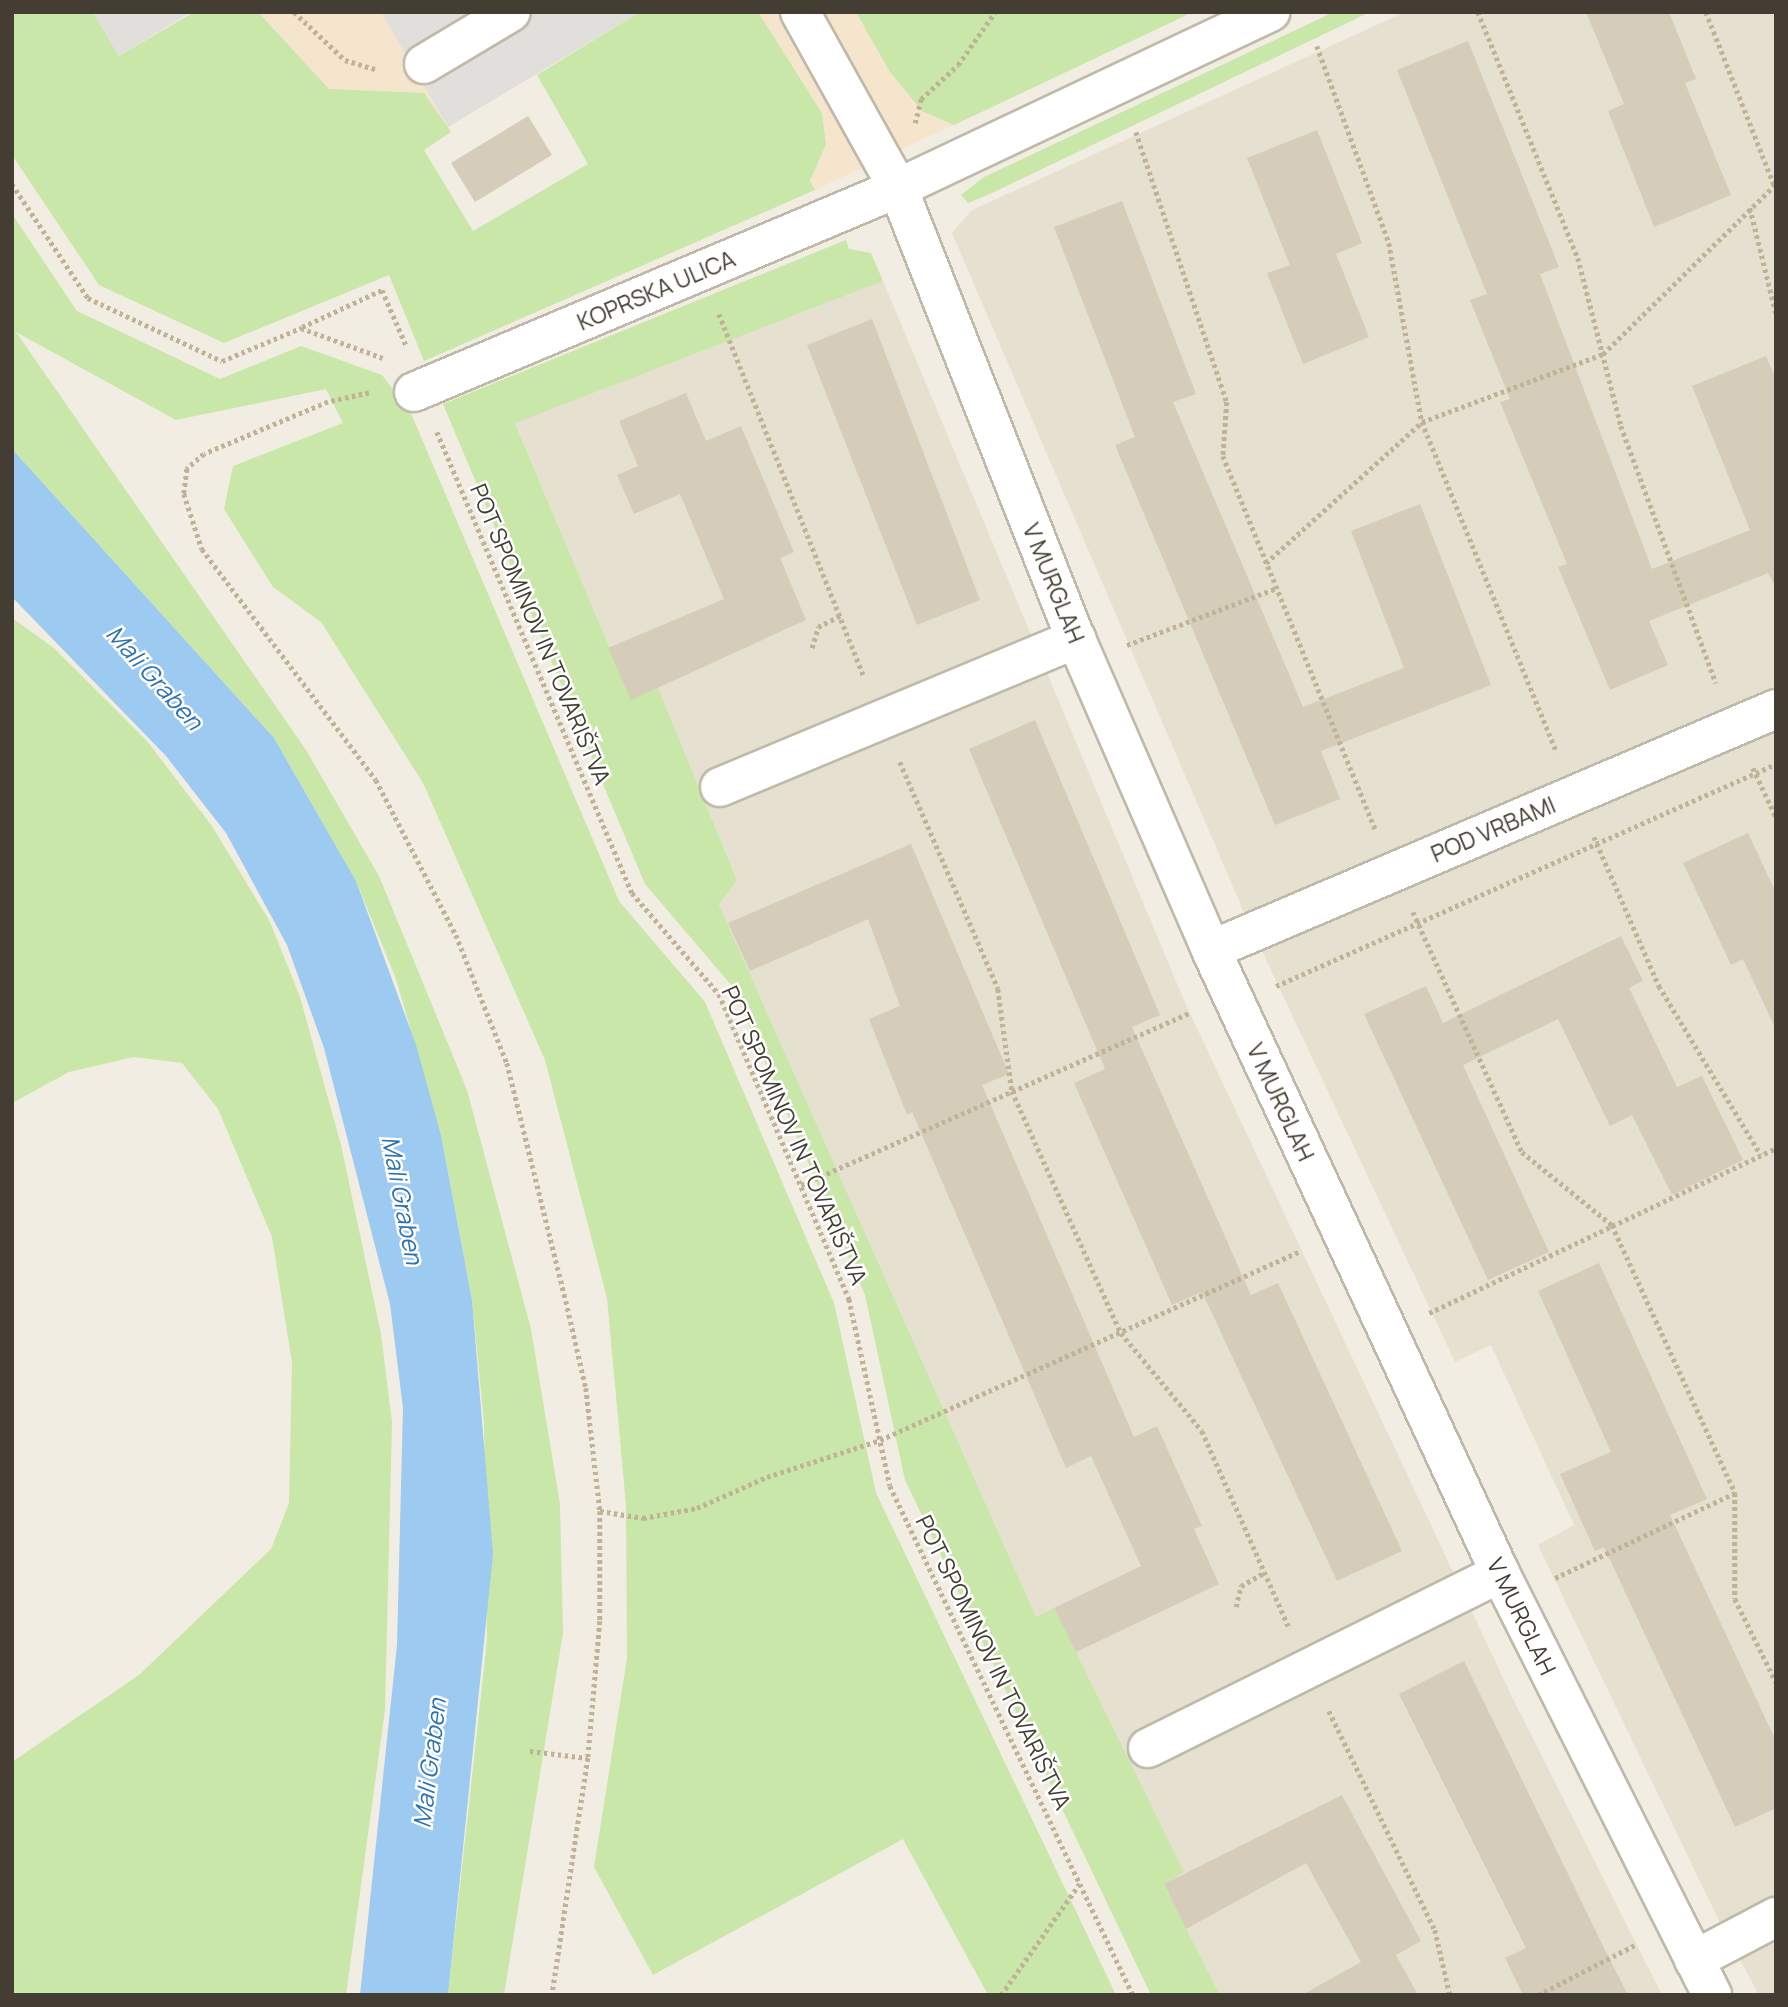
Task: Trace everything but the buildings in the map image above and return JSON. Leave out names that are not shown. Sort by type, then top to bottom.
[{"type":"street","points":[[424,64],[511,12]]},
{"type":"street","points":[[800,12],[898,188]]},
{"type":"street","name":"KOPRSKA ULICA","points":[[414,392],[898,188],[1272,12]]},
{"type":"street","name":"V MURGLAH","points":[[898,188],[1076,639],[1231,995],[1500,1573],[1712,1995]]},
{"type":"street","points":[[720,787],[1076,639]]},
{"type":"street","name":"POD VRBAMI","points":[[1211,950],[1776,709]]},
{"type":"street","points":[[1148,1748],[1500,1573]]},
{"type":"street","points":[[1694,1960],[1776,1917]]},
{"type":"path","points":[[294,12],[345,60],[399,71],[424,64]]},
{"type":"path","points":[[898,188],[922,99],[958,65],[995,12]]},
{"type":"path","points":[[1478,12],[1578,258],[1621,426],[1734,727],[1776,817]]},
{"type":"path","points":[[1266,563],[1423,422],[1603,354],[1775,185],[1706,12]]},
{"type":"path","points":[[1317,46],[1389,243],[1423,422],[1576,794],[1659,986],[1761,1155]]},
{"type":"path","points":[[1136,132],[1227,402],[1223,456],[1266,563],[1394,872],[1522,1152],[1612,1225],[1735,1493],[1735,1600],[1776,1682]]},
{"type":"path","points":[[12,184],[88,298],[222,361],[382,290],[408,349],[414,392],[328,402],[204,454],[187,469],[184,494],[202,549],[376,780],[456,935],[507,1063],[520,1116],[586,1388],[600,1511],[600,1621],[588,1758],[552,1995]]},
{"type":"path","points":[[1749,208],[1776,313]]},
{"type":"path","points":[[702,271],[882,721],[998,989],[1012,1091],[1121,1333],[1202,1431],[1307,1668],[1435,1930],[1450,1995]]},
{"type":"path","name":"POT SPOMINOV IN TOVARIŠTVA","points":[[301,328],[399,366],[414,392],[427,407],[632,893],[719,994],[849,1299],[890,1486],[1133,1995]]},
{"type":"path","points":[[1122,647],[1277,589]]},
{"type":"path","points":[[812,648],[818,627],[840,616]]},
{"type":"path","points":[[1269,989],[1776,764]]},
{"type":"path","points":[[801,1185],[1231,995]]},
{"type":"path","points":[[1423,1315],[1776,1148]]},
{"type":"path","points":[[600,1511],[643,1518],[697,1508],[767,1477],[880,1440],[1308,1248]]},
{"type":"path","points":[[1549,1580],[1735,1493]]},
{"type":"path","points":[[1236,1607],[1241,1586],[1265,1572]]},
{"type":"path","points":[[530,1751],[588,1758]]},
{"type":"path","points":[[1001,1995],[1080,1884]]},
{"type":"path","points":[[1538,1995],[1636,1945]]},
{"type":"shaded area","points":[[93,12],[191,12],[119,56]]},
{"type":"shaded area","points":[[258,12],[640,12],[448,127],[424,93],[329,90]]},
{"type":"shaded area","points":[[381,12],[640,12],[448,127]]},
{"type":"shaded area","points":[[758,12],[1193,12],[815,190],[810,181],[826,144],[822,113]]},
{"type":"shaded area","points":[[1405,12],[1776,12],[1776,1995],[1759,1995],[1722,1927],[1538,1545],[1574,1525],[1491,1345],[1455,1362],[1246,917],[952,233],[972,210]]},
{"type":"shaded area","points":[[883,281],[1186,1005],[1512,1697],[1662,1995],[1220,1995],[1164,1884],[1183,1872],[1054,1609],[1036,1617],[719,905],[737,879],[658,689],[631,700],[515,422]]},
{"type":"green space","points":[[12,12],[93,12],[119,56],[194,12],[258,12],[329,89],[424,93],[451,132],[424,150],[473,231],[588,164],[537,75],[640,12],[758,12],[822,113],[826,144],[810,181],[815,190],[424,361],[389,275],[224,343],[99,285],[12,155]]},
{"type":"green space","points":[[856,12],[1193,12],[954,125],[922,111],[890,72]]},
{"type":"green space","points":[[1334,12],[1370,12],[992,193],[968,203],[961,195],[984,177]]},
{"type":"green space","points":[[12,214],[77,311],[220,379],[301,346],[382,375],[410,411],[619,901],[705,1002],[834,1303],[876,1493],[1116,1995],[988,1995],[903,1839],[653,1975],[594,1867],[627,1658],[626,1505],[607,1298],[545,1060],[423,783],[321,622],[273,587],[224,509],[233,466],[343,423],[326,389],[176,420],[16,332],[306,750],[379,876],[467,1090],[531,1329],[560,1504],[563,1633],[504,1995],[448,1995],[487,1640],[484,1422],[472,1300],[441,1135],[396,979],[356,881],[274,738],[12,449]]},
{"type":"green space","points":[[846,240],[849,249],[871,253],[883,281],[515,423],[631,699],[658,688],[737,880],[719,905],[1036,1617],[1054,1608],[1184,1872],[1164,1885],[1220,1995],[1151,1995],[905,1480],[865,1295],[732,986],[645,884],[443,404]]},
{"type":"green space","points":[[12,618],[54,648],[147,741],[212,826],[270,922],[300,997],[341,1145],[381,1334],[392,1422],[385,1710],[346,1995],[12,1995],[12,1762],[139,1675],[271,1549],[289,1503],[292,1363],[272,1237],[218,1109],[182,1063],[134,1057],[69,1072],[12,1103]]},
{"type":"water","name":"Mali Graben","points":[[12,449],[274,738],[356,881],[416,1045],[441,1135],[472,1300],[493,1554],[448,1995],[360,1995],[397,1645],[403,1408],[390,1304],[324,1048],[287,945],[226,833],[166,756],[12,597]]}]
